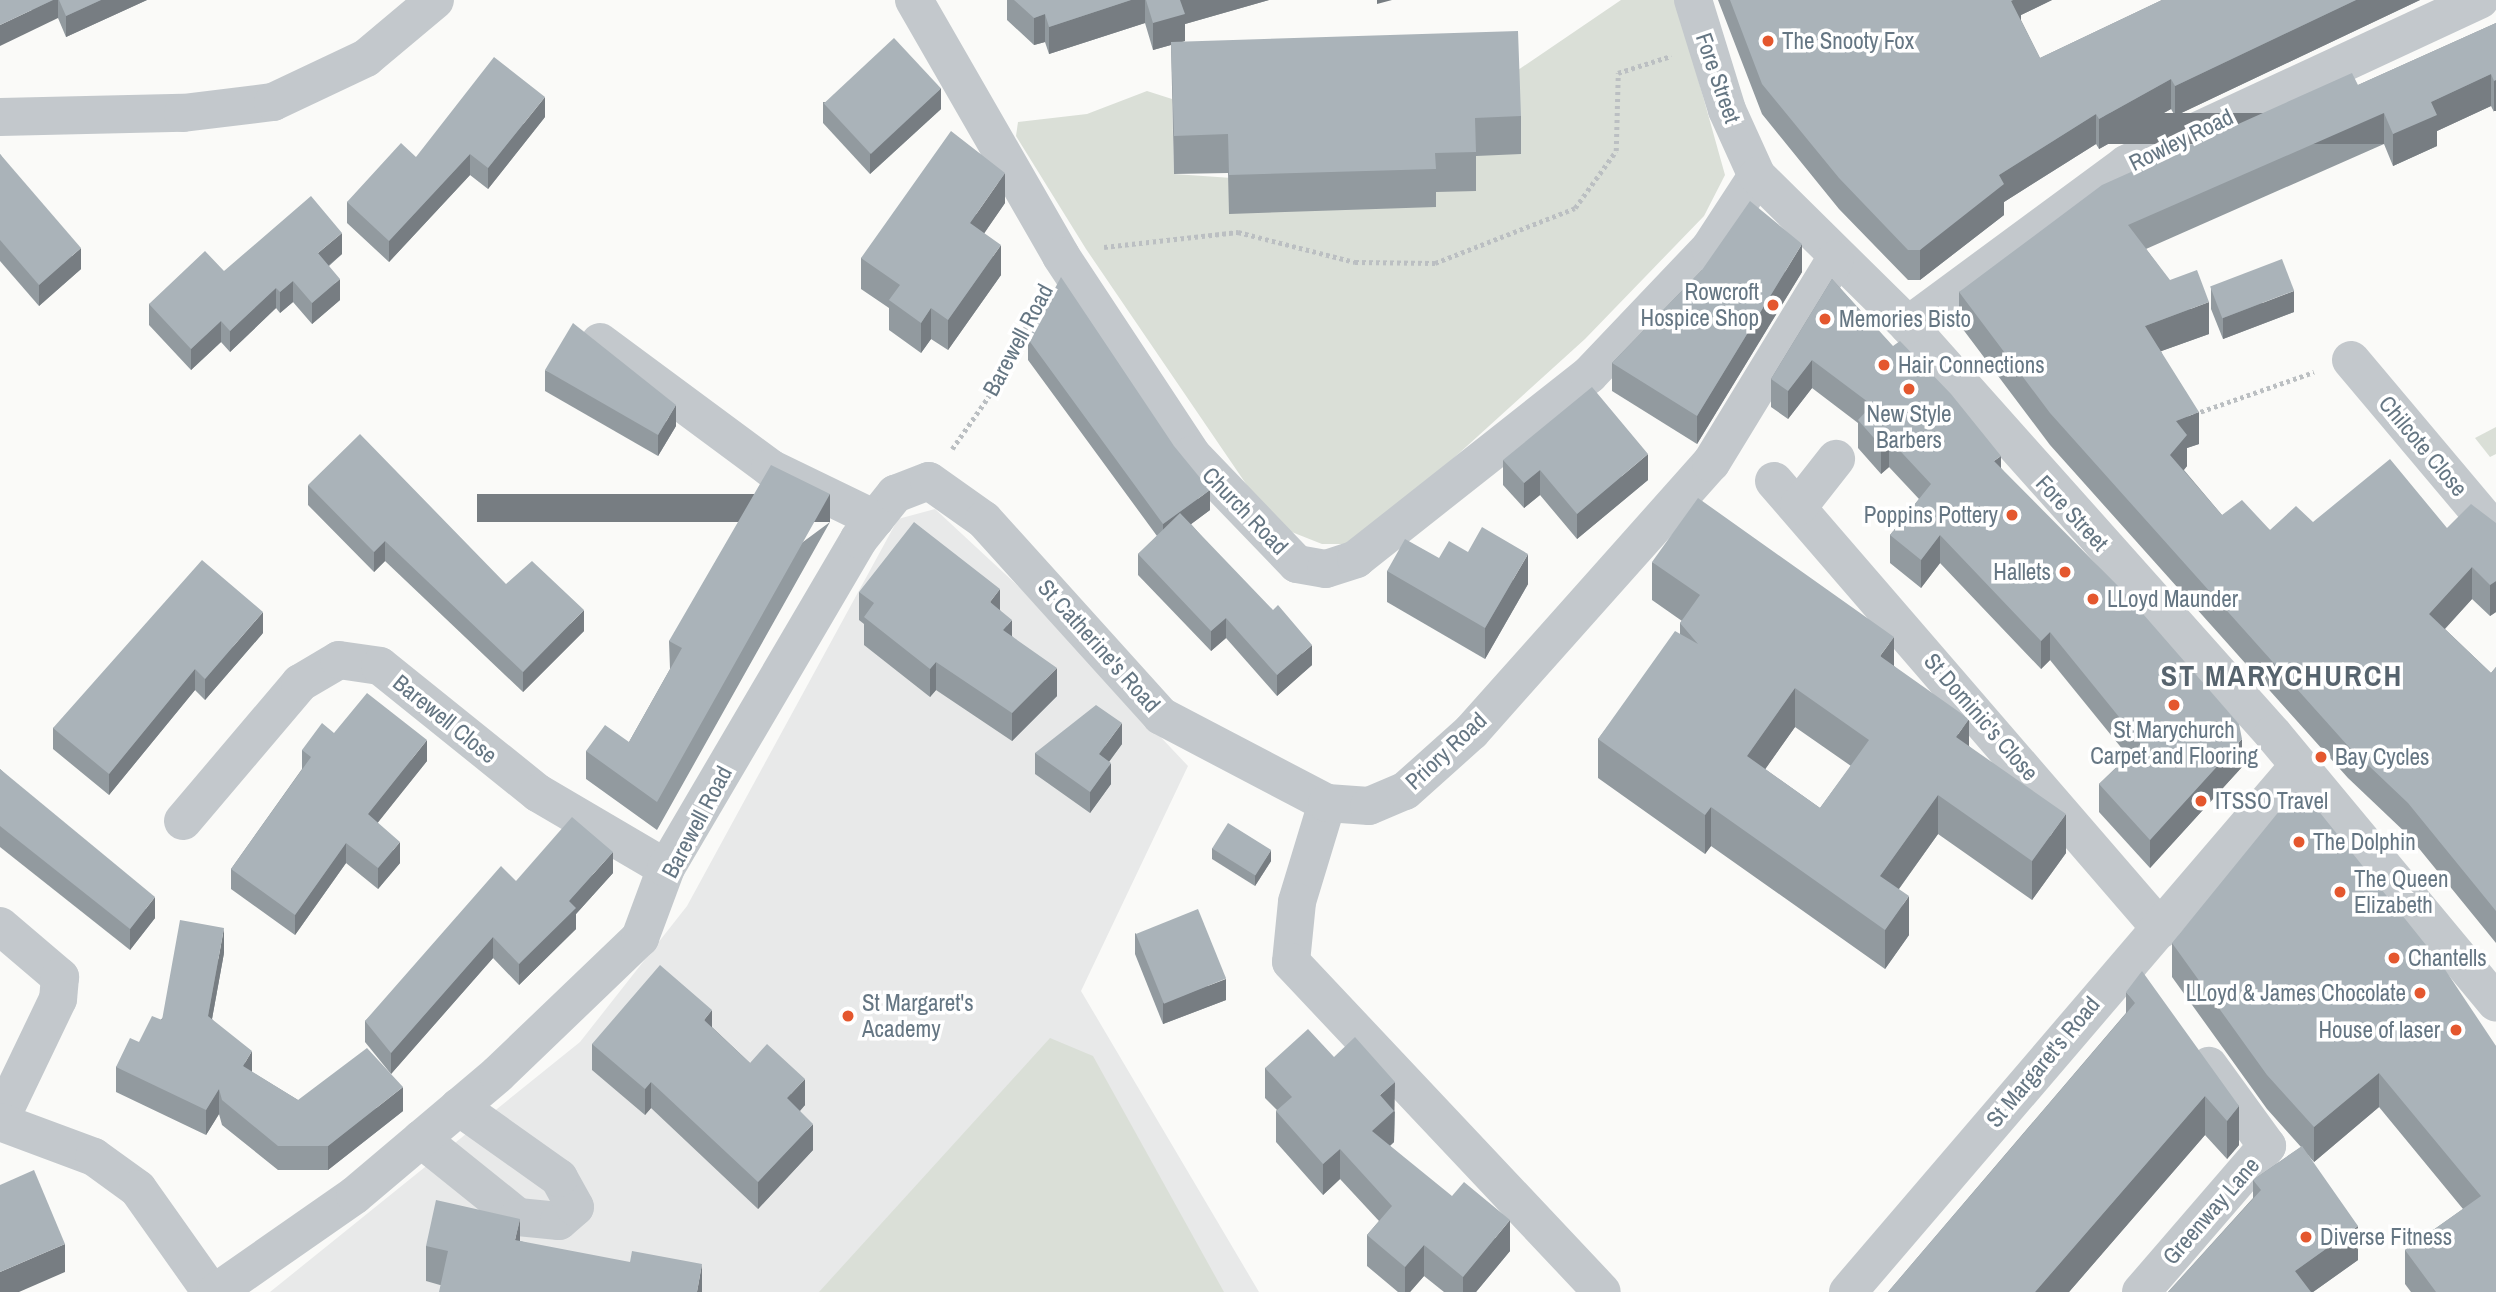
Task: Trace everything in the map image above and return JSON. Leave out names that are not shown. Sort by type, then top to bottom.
[{"type":"street","points":[[0,117],[183,113],[273,102],[366,58],[435,0]]},
{"type":"street","name":"Church Road","points":[[914,0],[1061,256],[1192,456],[1297,564],[1326,569],[1356,559],[1437,500],[1588,375],[1710,248],[1757,176]]},
{"type":"street","name":"Fore Street","points":[[1693,0],[1706,44],[1757,176],[1835,260],[1908,325],[2273,734],[2296,769],[2496,1003]]},
{"type":"street","name":"Rowley Road","points":[[1908,325],[2126,164],[2480,0]]},
{"type":"street","name":"Priory Road","points":[[1327,803],[1369,806],[1405,792],[1471,732],[1711,463],[1835,260]]},
{"type":"street","points":[[600,342],[770,468],[875,519]]},
{"type":"street","name":"Chilcote Close","points":[[2351,360],[2496,532]]},
{"type":"street","name":"St Dominic's Close","points":[[1836,459],[1786,493],[2161,929]]},
{"type":"street","name":"Barewell Road","points":[[214,1292],[421,1139],[459,1107],[640,938],[666,868],[875,519],[895,494],[929,481]]},
{"type":"street","name":"St Catherine's Road","points":[[929,481],[984,520],[1161,716],[1327,803]]},
{"type":"street","name":"Barewell Close","points":[[183,821],[300,684],[339,660],[380,666],[538,793],[666,868]]},
{"type":"street","name":"St Margaret's Road","points":[[1848,1292],[2131,958],[2161,929],[2242,836],[2296,769]]},
{"type":"street","points":[[1327,803],[1297,902],[1291,962],[1602,1292]]},
{"type":"street","points":[[0,926],[60,977],[58,999],[0,1121],[94,1157],[138,1189],[214,1292]]},
{"type":"street","points":[[2131,958],[2156,993]]},
{"type":"street","name":"Greenway Lane","points":[[2141,1292],[2267,1146],[2187,1036]]},
{"type":"street","points":[[421,1139],[518,1217],[559,1221],[575,1207],[559,1178],[459,1107]]},
{"type":"path","points":[[1061,256],[1238,232],[1355,262],[1434,263],[1575,208],[1615,151],[1618,73],[1706,44]]},
{"type":"path","name":"Barewell Road","points":[[929,481],[996,386],[1061,256]]},
{"type":"path","points":[[2184,421],[2351,360]]},
{"type":"shaded area","points":[[1621,0],[1676,0],[1725,175],[1704,216],[1585,339],[1359,544],[1322,544],[1274,525],[1086,249],[1016,136],[1018,122],[1087,114],[1147,91],[1172,99],[1174,174],[1435,192],[1475,156],[1518,70]]},
{"type":"shaded area","points":[[2496,427],[2496,454],[2490,457],[2475,438]]},
{"type":"shaded area","name":"St Margaret's Academy","points":[[935,509],[1018,586],[1188,766],[1081,991],[1259,1292],[270,1292],[580,1042],[687,906],[898,519]]},
{"type":"shaded area","points":[[1050,1038],[1093,1056],[1224,1292],[819,1292]]},
{"type":"building","points":[[0,0],[53,0],[0,25]]},
{"type":"building","points":[[59,0],[101,0],[66,16]]},
{"type":"building","points":[[1014,0],[1131,0],[1049,27],[1045,14],[1034,18]]},
{"type":"building","points":[[1146,0],[1180,0],[1185,14],[1153,23]]},
{"type":"building","points":[[1730,0],[2013,0],[2011,1],[2040,58],[2162,0],[2356,0],[2175,86],[2171,79],[2099,119],[2096,114],[1999,175],[2004,184],[1920,250],[1908,250],[1839,178],[1762,84]]},
{"type":"building","points":[[2496,23],[2496,80],[2494,81],[2491,74],[2431,102],[2437,115],[2393,134],[2384,113],[2128,225],[2170,280],[2197,270],[2209,302],[2145,326],[2199,412],[2176,421],[2187,435],[2170,455],[2222,515],[2242,500],[2270,530],[2296,506],[2313,522],[2390,459],[2447,528],[2471,504],[2496,523],[2496,581],[2490,585],[2472,567],[2429,614],[2491,673],[2496,667],[2496,911],[2408,803],[2348,746],[2050,413],[1959,292],[2102,185],[2352,73],[2358,85]]},
{"type":"building","points":[[1518,31],[1521,116],[1475,118],[1476,152],[1435,153],[1436,169],[1229,175],[1228,134],[1174,136],[1171,42]]},
{"type":"building","points":[[894,38],[941,88],[871,154],[824,103]]},
{"type":"building","points":[[494,57],[545,97],[488,168],[470,154],[389,241],[347,202],[401,143],[416,157]]},
{"type":"building","points":[[951,131],[1005,173],[970,223],[1001,245],[948,320],[931,308],[921,323],[889,300],[900,285],[861,258]]},
{"type":"building","points":[[0,154],[81,248],[39,285],[0,240]]},
{"type":"building","points":[[311,196],[342,233],[318,253],[340,279],[312,303],[293,281],[280,292],[276,288],[230,331],[221,321],[191,349],[149,304],[205,251],[224,271]]},
{"type":"building","points":[[1750,201],[1802,244],[1697,416],[1612,363],[1702,270]]},
{"type":"building","points":[[2282,259],[2294,291],[2222,318],[2210,287]]},
{"type":"building","points":[[1061,277],[1174,446],[1210,490],[1163,524],[1028,339]]},
{"type":"building","points":[[1832,279],[1893,346],[1900,341],[1951,394],[2001,456],[1994,461],[2123,591],[2239,724],[2242,739],[2150,840],[2099,784],[2141,744],[2050,632],[2041,641],[1940,535],[1921,560],[1890,535],[1931,484],[1889,439],[1881,446],[1858,420],[1872,405],[1812,360],[1788,391],[1771,379]]},
{"type":"building","points":[[573,323],[676,405],[658,435],[545,370]]},
{"type":"building","points":[[1592,387],[1648,454],[1577,514],[1540,470],[1524,483],[1503,460]]},
{"type":"building","points":[[360,434],[506,584],[532,561],[584,610],[523,672],[385,541],[374,552],[308,485]]},
{"type":"building","points":[[771,465],[830,494],[657,802],[586,751],[605,725],[629,742],[682,648],[669,641]]},
{"type":"building","points":[[1698,498],[1894,637],[1880,656],[1969,719],[1956,737],[2066,814],[2032,861],[1938,795],[1880,876],[1909,896],[1885,930],[1711,807],[1705,815],[1598,739],[1675,631],[1698,644],[1680,623],[1700,595],[1652,562]],"holes":[[[1795,688],[1869,740],[1820,808],[1747,756]]]},
{"type":"building","points":[[1180,513],[1273,610],[1278,605],[1312,645],[1277,675],[1226,618],[1211,631],[1138,554]]},
{"type":"building","points":[[914,522],[1000,589],[990,602],[1012,620],[1003,630],[1057,668],[1012,713],[936,662],[930,669],[864,617],[874,603],[859,592]]},
{"type":"building","points":[[1482,527],[1528,554],[1485,628],[1387,571],[1405,539],[1439,558],[1449,541],[1468,552]]},
{"type":"building","points":[[202,560],[263,612],[205,679],[195,669],[109,774],[53,728]]},
{"type":"building","points":[[367,693],[427,740],[368,814],[400,842],[378,868],[346,843],[295,915],[231,869],[311,757],[302,750],[322,723],[334,733]]},
{"type":"building","points":[[1096,705],[1122,723],[1099,754],[1111,763],[1090,792],[1035,753]]},
{"type":"building","points":[[0,769],[155,897],[130,929],[0,826]]},
{"type":"building","points":[[2289,799],[2309,799],[2442,965],[2496,1046],[2496,1292],[2436,1292],[2405,1250],[2481,1196],[2379,1073],[2314,1127],[2267,1075],[2172,943]]},
{"type":"building","points":[[572,817],[613,852],[569,901],[576,908],[519,964],[493,937],[391,1053],[365,1021],[501,866],[516,881]]},
{"type":"building","points":[[1228,823],[1271,850],[1255,875],[1212,848]]},
{"type":"building","points":[[1198,909],[1226,979],[1164,1004],[1136,934]]},
{"type":"building","points":[[180,920],[224,928],[208,1016],[252,1051],[243,1066],[298,1100],[367,1048],[403,1087],[328,1146],[278,1146],[222,1100],[219,1089],[206,1110],[116,1067],[130,1038],[139,1042],[152,1016],[162,1020]]},
{"type":"building","points":[[660,965],[712,1010],[704,1020],[750,1063],[767,1044],[805,1079],[787,1098],[813,1124],[758,1182],[651,1082],[645,1089],[592,1044]]},
{"type":"building","points":[[2142,971],[2239,1106],[2227,1121],[2205,1096],[2035,1292],[1888,1292],[2135,1003],[2126,992]]},
{"type":"building","points":[[1308,1029],[1334,1057],[1355,1037],[1395,1082],[1380,1095],[1394,1111],[1372,1131],[1452,1196],[1464,1182],[1510,1220],[1463,1277],[1424,1245],[1405,1267],[1367,1235],[1392,1206],[1340,1149],[1323,1164],[1276,1111],[1292,1097],[1265,1068]]},
{"type":"building","points":[[2302,1146],[2358,1226],[2295,1271],[2311,1292],[2168,1292],[2261,1190],[2253,1180]]},
{"type":"building","points":[[34,1170],[65,1244],[0,1272],[0,1185]]},
{"type":"building","points":[[436,1200],[520,1219],[515,1240],[630,1262],[632,1251],[702,1264],[697,1292],[439,1292],[448,1251],[426,1246]]},
{"type":"place","name":"The Snooty Fox","points":[[1768,41]]},
{"type":"place","name":"Rowcroft Hospice Shop","points":[[1773,305]]},
{"type":"place","name":"Memories Bisto","points":[[1825,319]]},
{"type":"place","name":"Hair Connections","points":[[1884,365]]},
{"type":"place","name":"New Style Barbers","points":[[1909,389]]},
{"type":"place","name":"Poppins Pottery","points":[[2012,515]]},
{"type":"place","name":"Hallets","points":[[2065,572]]},
{"type":"place","name":"LLoyd Maunder","points":[[2093,599]]},
{"type":"place","name":"St Marychurch Carpet and Flooring","points":[[2174,705]]},
{"type":"place","name":"Bay Cycles","points":[[2321,757]]},
{"type":"place","name":"ITSSO Travel","points":[[2201,801]]},
{"type":"place","name":"The Dolphin","points":[[2299,842]]},
{"type":"place","name":"The Queen Elizabeth","points":[[2340,892]]},
{"type":"place","name":"Chantells","points":[[2394,958]]},
{"type":"place","name":"LLoyd & James Chocolate","points":[[2420,993]]},
{"type":"place","name":"St Margaret's Academy","points":[[848,1016]]},
{"type":"place","name":"House of laser","points":[[2456,1030]]},
{"type":"place","name":"Diverse Fitness","points":[[2306,1237]]},
{"type":"district","name":"ST MARYCHURCH","points":[[2282,675]]}]
